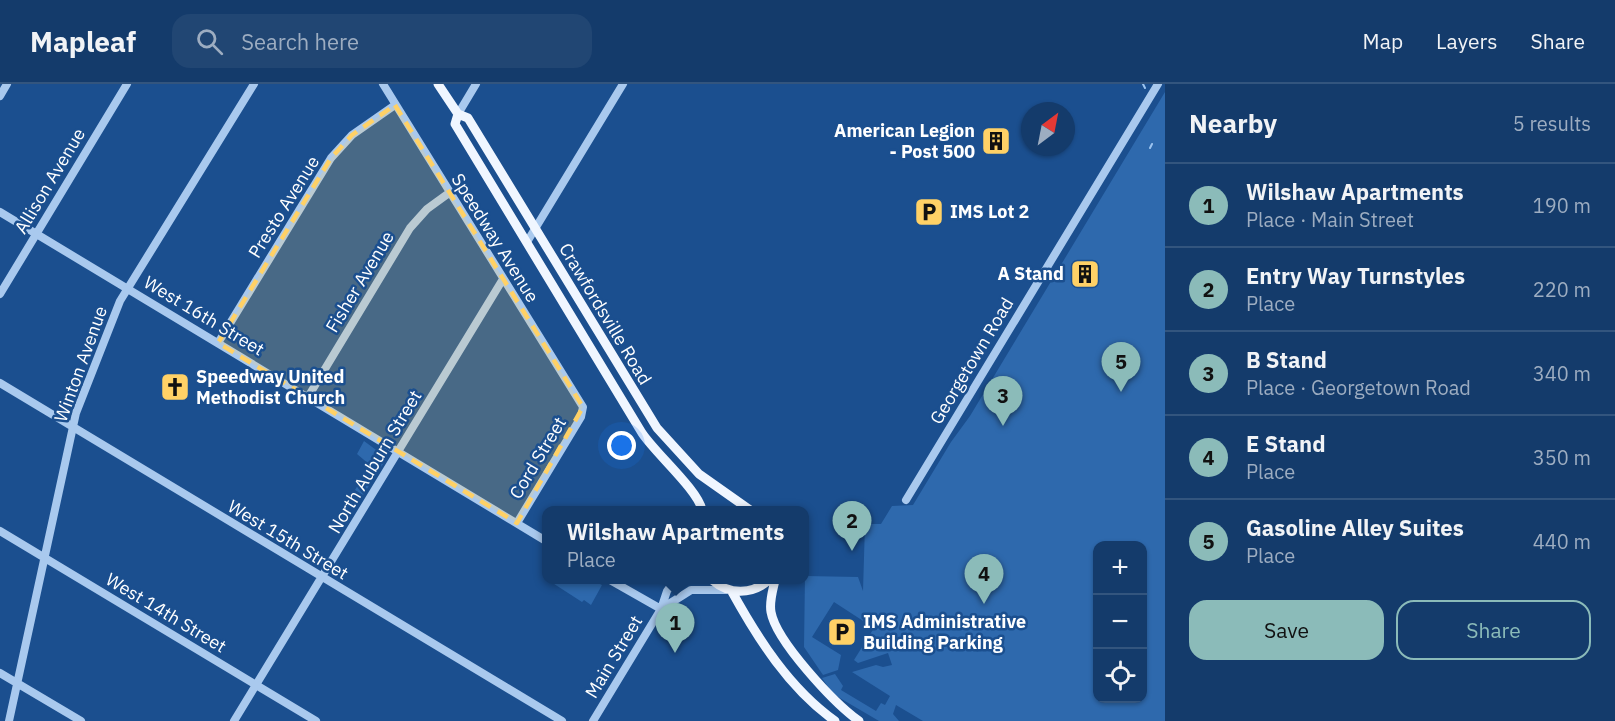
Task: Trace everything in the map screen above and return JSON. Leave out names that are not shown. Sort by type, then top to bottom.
[{"type":"main road","name":"Crawfordsville Road","points":[[438,84],[458,114],[468,118],[657,428],[699,474],[744,506]]},
{"type":"main road","name":"Crawfordsville Road","points":[[458,114],[455,124],[645,438],[664,462],[695,494],[700,506]]},
{"type":"main road","points":[[720,584],[730,590],[780,668],[803,694],[835,721]]},
{"type":"main road","points":[[730,590],[753,590],[762,584]]},
{"type":"main road","points":[[775,584],[770,608],[777,627],[823,689],[859,721]]},
{"type":"street","points":[[0,96],[8,84]]},
{"type":"street","name":"Allison Avenue","points":[[0,294],[127,84]]},
{"type":"street","name":"Winton Avenue","points":[[9,721],[73,428],[108,330],[128,289],[254,84]]},
{"type":"street","name":"Speedway Avenue","points":[[382,84],[583,407]]},
{"type":"street","points":[[458,114],[476,84]]},
{"type":"street","points":[[527,242],[622,84]]},
{"type":"street","name":"Georgetown Road","points":[[906,500],[1158,84]]},
{"type":"street","name":"Presto Avenue","points":[[218,343],[331,158],[352,135],[395,105]]},
{"type":"street","name":"Fisher Avenue","points":[[308,397],[410,228],[427,209],[449,193]]},
{"type":"street","name":"West 16th Street","points":[[0,212],[542,539]]},
{"type":"street","name":"North Auburn Street","points":[[234,721],[503,279]]},
{"type":"street","name":"West 15th Street","points":[[0,383],[562,721]]},
{"type":"street","name":"Cord Street","points":[[517,523],[581,417],[583,407]]},
{"type":"street","name":"West 14th Street","points":[[0,531],[316,721]]},
{"type":"street","points":[[618,584],[661,609]]},
{"type":"street","name":"Main Street","points":[[593,721],[661,609],[672,584]]},
{"type":"street","name":"Main Street","points":[[661,609],[691,590],[730,590]]},
{"type":"street","points":[[0,673],[81,721]]},
{"type":"highlighted area","points":[[395,105],[583,407],[517,523],[218,343],[331,158],[352,135]]},
{"type":"shaded area","points":[[1165,92],[1165,721],[923,721],[896,705],[893,714],[899,721],[879,721],[833,694],[822,678],[835,674],[843,686],[841,690],[876,711],[881,703],[885,705],[890,696],[852,672],[876,665],[883,667],[892,665],[888,653],[858,663],[854,660],[874,628],[834,602],[812,637],[841,655],[838,670],[823,675],[804,647],[805,584],[809,584],[809,576],[858,577],[863,591],[865,524],[881,524],[892,506],[913,505],[951,442],[970,416]]},
{"type":"shaded area","points":[[364,441],[387,458],[363,495],[355,490],[370,465],[357,454]]},
{"type":"shaded area","points":[[554,584],[602,585],[591,605],[584,600],[582,602]]},
{"type":"waterway","points":[[1143,84],[1145,88]]},
{"type":"waterway","points":[[1150,148],[1152,144]]},
{"type":"place","name":"American Legion - Post 500","points":[[996,141]]},
{"type":"place","name":"IMS Lot 2","points":[[929,212]]},
{"type":"place","name":"A Stand","points":[[1085,274]]},
{"type":"place","name":"Speedway United Methodist Church","points":[[175,387]]},
{"type":"place","name":"Gasoline Alley Suites","points":[[1121,392]]},
{"type":"place","name":"B Stand","points":[[1003,426]]},
{"type":"place","name":"Entry Way Turnstyles","points":[[852,551]]},
{"type":"place","name":"E Stand","points":[[984,604]]},
{"type":"place","name":"IMS Administrative Building Parking","points":[[842,632]]},
{"type":"place","name":"Wilshaw Apartments","points":[[675,653]]}]
